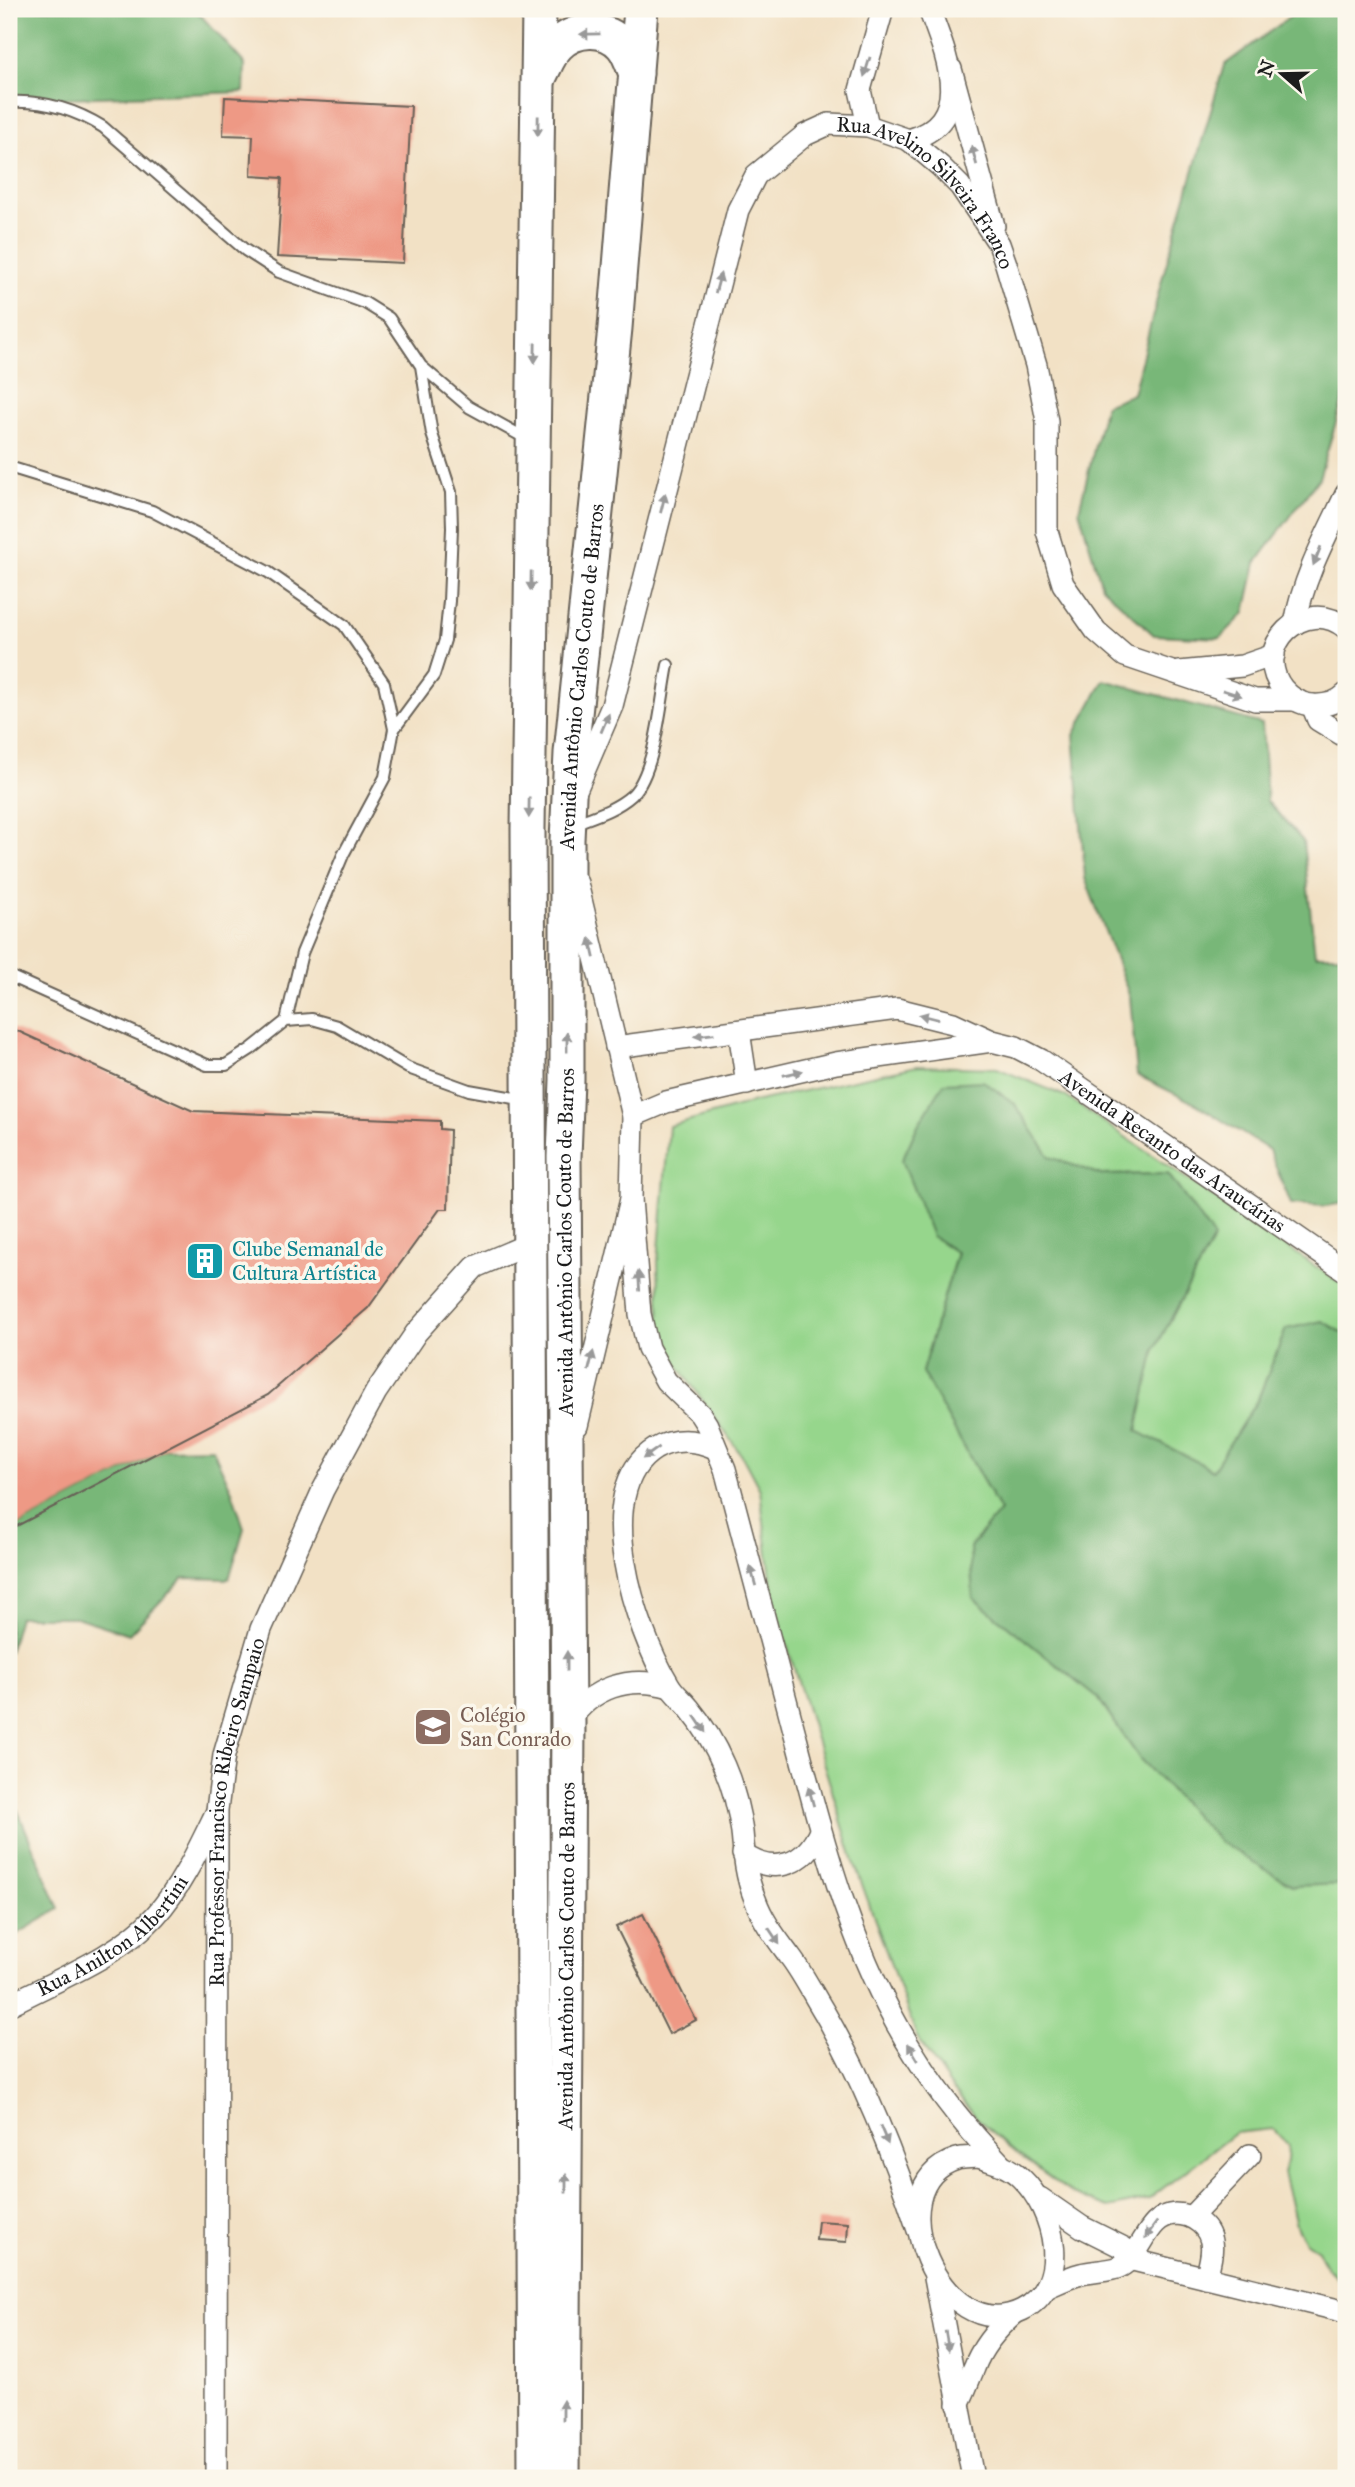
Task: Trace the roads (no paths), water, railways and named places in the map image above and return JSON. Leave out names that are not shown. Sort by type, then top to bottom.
[{"type":"main road","name":"Avenida Antônio Carlos Couto de Barros","points":[[535,2478],[528,829],[539,9]]},
{"type":"main road","name":"Avenida Antônio Carlos Couto de Barros","points":[[563,2478],[568,1723],[564,1157],[568,825],[571,753],[615,328],[641,9]]},
{"type":"main road","points":[[539,78],[559,45],[584,32],[605,34],[621,44],[636,74]]},
{"type":"street","points":[[868,126],[860,90],[883,9]]},
{"type":"street","points":[[929,9],[951,69],[999,244]]},
{"type":"street","points":[[909,140],[924,135],[940,122],[949,106],[951,69]]},
{"type":"street","name":"Rua Avelino Silveira Franco","points":[[568,825],[612,706],[738,210],[756,174],[804,135],[829,124],[868,126],[909,140],[960,187],[999,244],[1036,365],[1047,421],[1047,531],[1063,584],[1097,631],[1125,656],[1255,701],[1325,706],[1342,699],[1346,694]]},
{"type":"street","points":[[1294,624],[1298,602],[1346,494]]},
{"type":"street","points":[[1346,628],[1338,621],[1320,617],[1301,619],[1286,630],[1276,646],[1273,664],[1278,682],[1289,696],[1304,703],[1318,720],[1346,737]]},
{"type":"street","name":"Rua Avelino Silveira Franco","points":[[1170,672],[1242,666],[1274,655]]},
{"type":"street","points":[[568,825],[633,1116],[631,1199],[640,1314],[648,1348],[666,1381],[700,1414],[725,1469],[820,1831],[855,1936],[894,2019],[940,2094],[965,2127],[1000,2163],[1020,2176],[1049,2218],[1054,2243],[1053,2267],[1046,2288],[1032,2305],[1014,2314],[992,2336],[981,2351],[968,2387],[958,2404]]},
{"type":"street","name":"Avenida Recanto das Araucárias","points":[[616,1047],[897,1009],[953,1023],[992,1041],[1016,1047],[1041,1060],[1346,1271]]},
{"type":"street","points":[[739,1031],[747,1084]]},
{"type":"street","name":"Avenida Recanto das Araucárias","points":[[633,1116],[666,1102],[836,1063],[992,1041]]},
{"type":"street","points":[[566,1476],[587,1377],[631,1199]]},
{"type":"street","name":"Rua Professor Francisco Ribeiro Sampaio","points":[[216,2478],[217,1810],[223,1755],[261,1629],[323,1490],[376,1392],[416,1333],[475,1267],[528,1244]]},
{"type":"street","points":[[715,1448],[704,1443],[681,1441],[658,1447],[638,1463],[626,1486],[623,1528],[629,1584],[645,1637],[670,1687],[701,1724],[723,1764],[737,1808],[747,1877],[765,1921],[825,2014],[872,2107],[892,2155],[924,2254],[935,2277],[973,2478]]},
{"type":"street","points":[[568,1723],[593,1696],[616,1685],[643,1681],[670,1687]]},
{"type":"street","name":"Rua Anilton Albertini","points":[[9,2005],[117,1948],[155,1917],[192,1864],[217,1810]]},
{"type":"street","points":[[743,1854],[761,1864],[782,1866],[802,1857],[810,1850],[820,1831]]},
{"type":"street","points":[[1191,2217],[1250,2155]]},
{"type":"street","points":[[918,2230],[919,2205],[927,2184],[940,2168],[958,2159],[978,2157],[1000,2163]]},
{"type":"street","points":[[1036,2196],[1082,2227],[1124,2248],[1129,2259]]},
{"type":"street","points":[[1046,2288],[1082,2274],[1121,2267],[1140,2247],[1153,2224],[1171,2214],[1191,2217],[1206,2228],[1212,2245],[1206,2278]]},
{"type":"street","points":[[1129,2259],[1346,2312]]},
{"type":"street","points":[[935,2277],[952,2296],[972,2309],[994,2315],[1014,2314]]},
{"type":"lane","points":[[9,102],[26,101],[82,114],[103,127],[245,250],[279,272],[365,303],[389,318],[421,366],[469,407],[533,442]]},
{"type":"lane","points":[[394,730],[434,675],[445,640],[449,601],[451,492],[432,434],[421,366]]},
{"type":"lane","points":[[9,467],[152,511],[268,572],[344,625],[384,683],[394,730],[385,777],[343,855],[302,953],[286,1021]]},
{"type":"lane","points":[[568,825],[613,809],[633,794],[648,771],[668,665]]},
{"type":"lane","points":[[9,976],[207,1065],[226,1065],[286,1021],[312,1019],[337,1026],[408,1068],[468,1090],[528,1100]]},
{"type":"place","name":"Clube Semanal de Cultura Artística","points":[[205,1261]]},
{"type":"place","name":"Colégio San Conrado","points":[[433,1727]]}]
